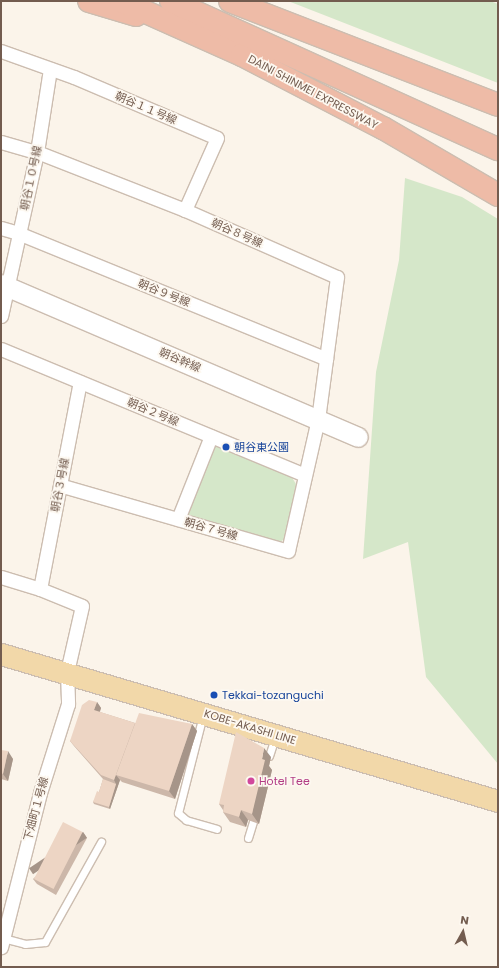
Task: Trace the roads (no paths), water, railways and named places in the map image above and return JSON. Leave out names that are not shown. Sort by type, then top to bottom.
[{"type":"highway","points":[[89,1],[194,33]]},
{"type":"highway","name":"DAINI SHINMEI EXPRESSWAY","points":[[121,1],[242,55],[383,128],[498,195]]},
{"type":"highway","name":"DAINI SHINMEI EXPRESSWAY","points":[[171,1],[498,149]]},
{"type":"highway","points":[[230,1],[498,105]]},
{"type":"main road","name":"KOBE-AKASHI LINE","points":[[1,654],[67,672],[498,801]]},
{"type":"street","name":"朝谷１１号線","points":[[1,51],[50,69],[217,138],[185,210]]},
{"type":"street","name":"朝谷１０号線","points":[[1,316],[4,285],[37,152],[50,69]]},
{"type":"street","name":"朝谷８号線","points":[[1,142],[37,152],[185,210],[337,277],[318,419],[305,475]]},
{"type":"street","name":"朝谷９号線","points":[[1,228],[18,233],[326,359]]},
{"type":"street","name":"朝谷幹線","points":[[4,285],[358,437]]},
{"type":"street","name":"朝谷２号線","points":[[1,350],[305,475]]},
{"type":"street","name":"朝谷３号線","points":[[40,589],[80,382]]},
{"type":"street","points":[[178,519],[211,436]]},
{"type":"street","name":"朝谷７号線","points":[[60,485],[288,551],[305,475]]},
{"type":"street","points":[[1,576],[40,589]]},
{"type":"street","name":"下畑町１号線","points":[[2,942],[40,793],[68,704],[67,672],[82,606],[40,589]]},
{"type":"lane","points":[[203,713],[178,813],[186,820],[217,829]]},
{"type":"lane","points":[[269,756],[276,735]]},
{"type":"lane","points":[[248,838],[253,822]]},
{"type":"lane","points":[[2,942],[25,944],[44,942],[101,842]]},
{"type":"place","name":"朝谷東公園","points":[[226,447]]},
{"type":"place","name":"Tekkai-tozanguchi","points":[[214,695]]},
{"type":"place","name":"Hotel Tee","points":[[251,781]]}]
